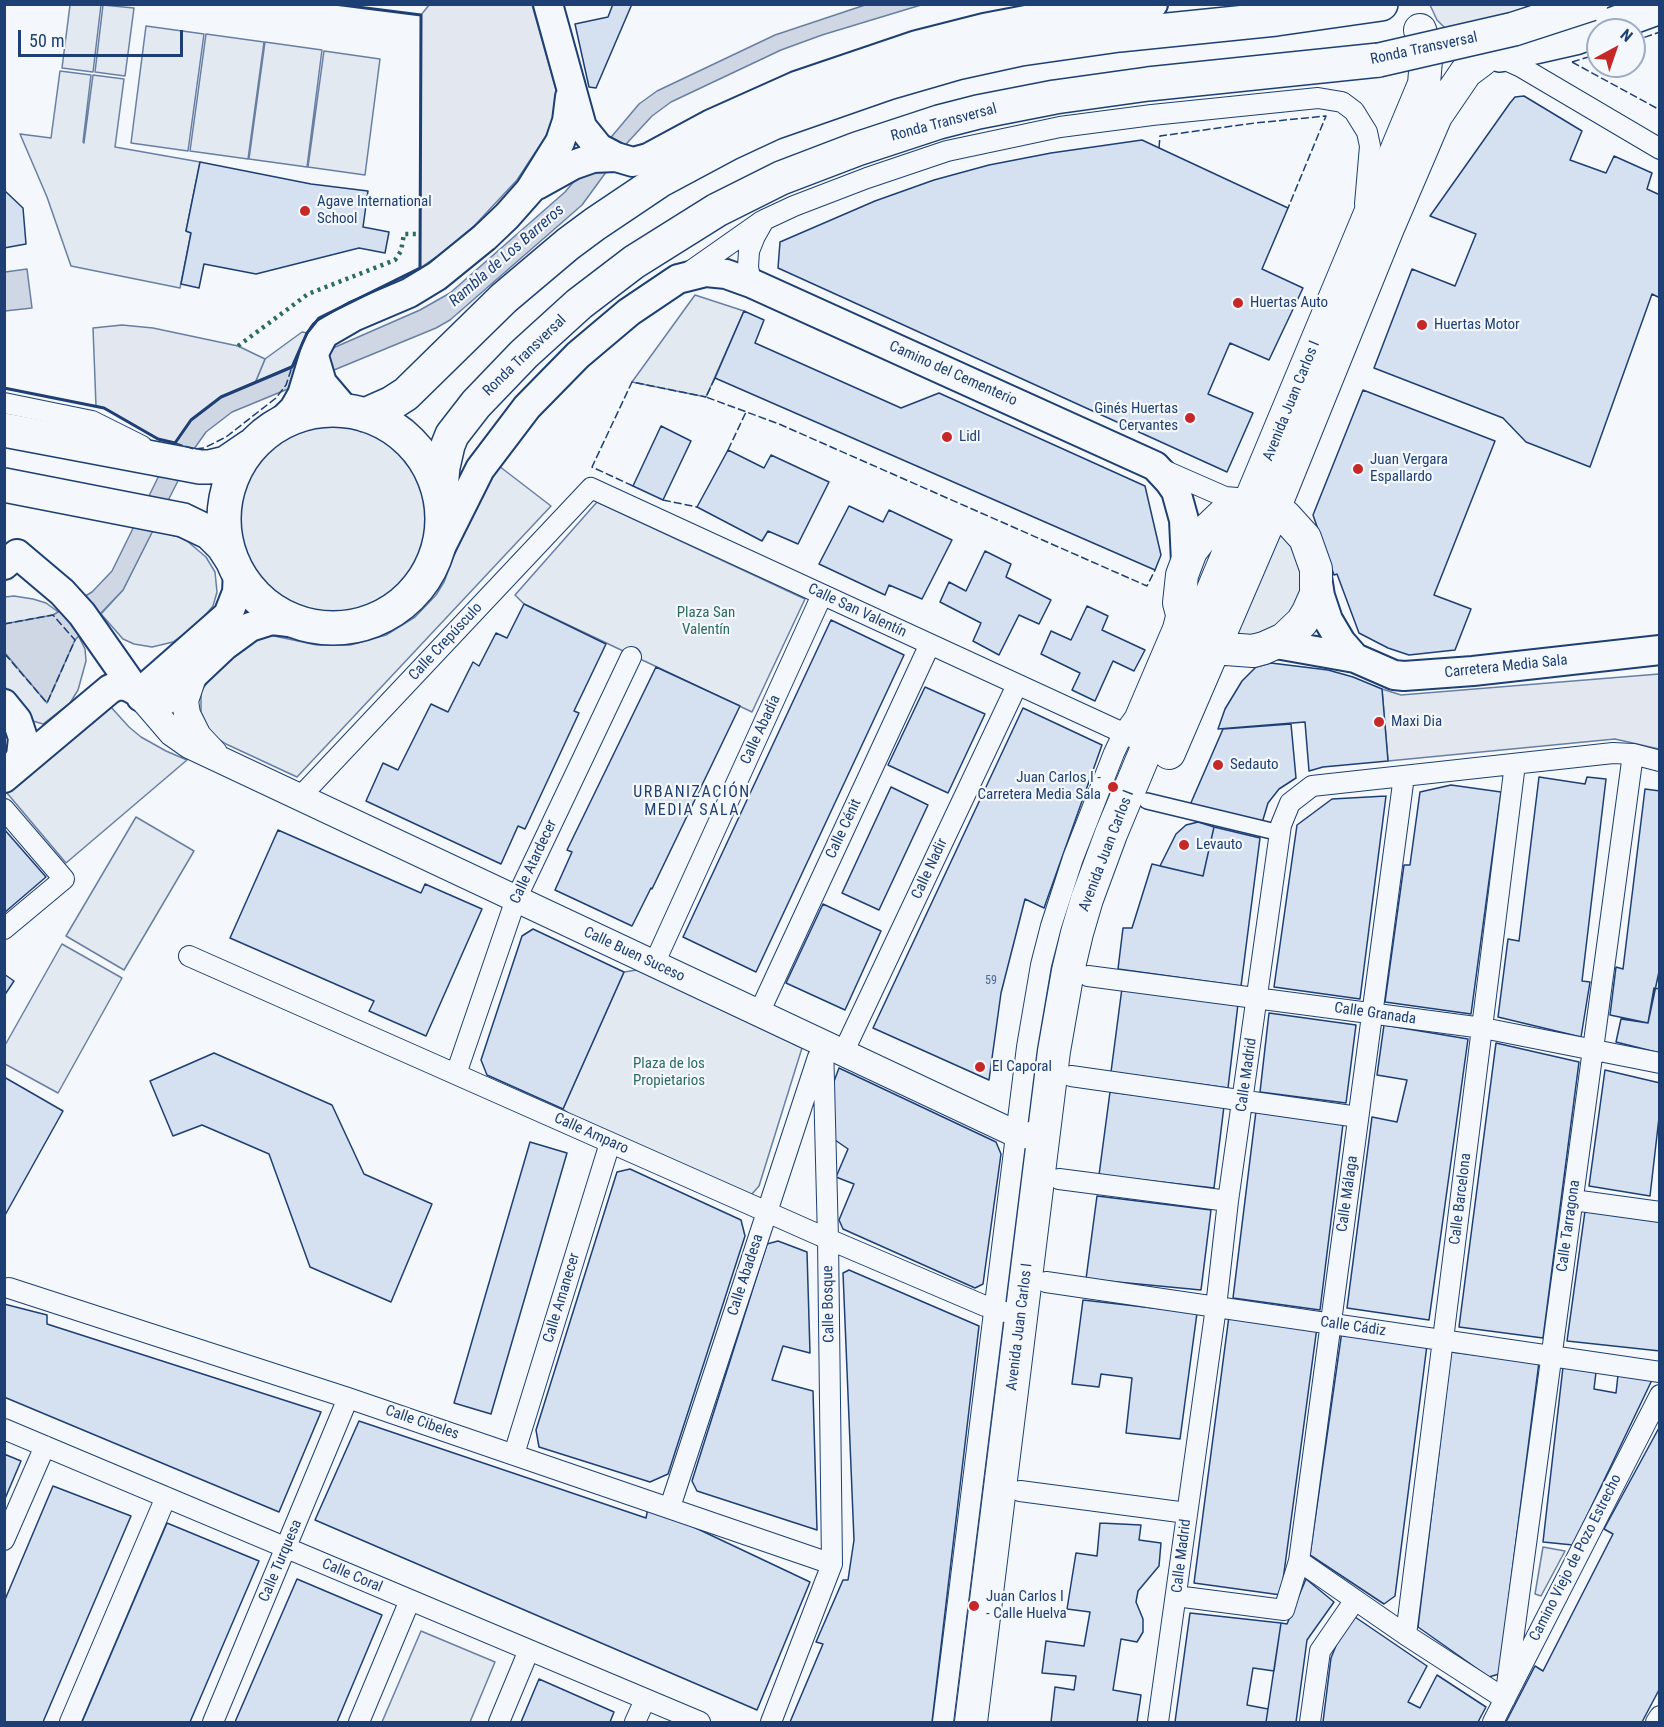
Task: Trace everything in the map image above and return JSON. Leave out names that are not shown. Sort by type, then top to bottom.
[{"type":"highway","name":"Ronda Transversal","points":[[440,498],[444,461],[452,435],[476,404],[524,354],[579,304],[634,262],[702,219],[781,178],[900,134],[989,110],[1055,97],[1148,84],[1379,60],[1451,45],[1591,4]]},
{"type":"highway","points":[[4,430],[200,467],[219,466],[238,456],[270,429],[293,417],[317,410],[355,412],[392,403],[406,394],[504,298],[560,250],[659,181],[773,123],[888,83],[991,54],[1074,40],[1276,19],[1380,5]]},
{"type":"highway","points":[[1493,57],[1575,38],[1659,8]]},
{"type":"highway","points":[[4,485],[188,521],[218,539],[250,589],[260,600],[287,618],[319,627],[348,627],[378,618],[394,610],[412,594],[434,561],[442,526],[440,498],[434,477],[417,449],[387,424],[355,412]]},
{"type":"highway","points":[[236,568],[224,529],[225,500],[235,471],[252,445]]},
{"type":"main road","points":[[548,4],[578,117],[587,135],[599,148],[616,157],[633,162],[640,161],[711,124],[796,86],[917,45],[984,28],[1037,18],[1153,4]]},
{"type":"main road","name":"Avenida Juan Carlos I","points":[[992,1722],[1010,1490],[1008,1313],[1029,1136],[1077,933],[1105,850],[1147,744],[1205,642],[1262,504],[1388,228],[1436,116],[1466,72],[1517,40],[1545,4]]},
{"type":"main road","points":[[1415,17],[1430,43],[1444,53],[1460,59],[1493,57]]},
{"type":"main road","name":"Avenida Juan Carlos I","points":[[1262,504],[1363,230],[1424,84],[1425,45],[1415,17]]},
{"type":"main road","points":[[280,423],[302,395],[320,340],[330,329],[410,293],[437,276],[459,260],[492,230],[530,190],[560,142],[567,122],[570,86]]},
{"type":"main road","points":[[530,190],[573,165],[593,158],[616,157]]},
{"type":"main road","name":"Camino del Cementerio","points":[[678,279],[697,273],[716,272],[752,283],[1155,466],[1176,491],[1184,520],[1186,562]]},
{"type":"main road","points":[[434,561],[480,469],[527,407],[594,340],[629,312],[678,279]]},
{"type":"main road","points":[[314,357],[322,383],[355,412]]},
{"type":"main road","points":[[1147,744],[1205,711],[1223,674],[1243,657],[1270,646],[1294,631],[1308,612],[1316,594],[1317,577],[1313,558],[1305,538],[1293,523],[1262,504],[1234,506],[1218,518],[1199,540],[1186,562],[1179,590],[1179,603],[1185,626],[1205,642],[1237,650],[1270,646]]},
{"type":"main road","points":[[9,555],[62,592],[82,614],[139,694]]},
{"type":"main road","points":[[192,661],[232,608],[237,592],[236,568]]},
{"type":"main road","name":"Carretera Media Sala","points":[[1317,577],[1320,596],[1328,620],[1341,642],[1355,658]]},
{"type":"main road","points":[[139,694],[145,688],[230,641],[250,627],[273,620],[306,624]]},
{"type":"main road","points":[[99,637],[114,651],[141,662],[192,661]]},
{"type":"main road","name":"Carretera Media Sala","points":[[1270,646],[1355,658],[1394,675],[1404,676],[1473,671],[1659,650]]},
{"type":"main road","points":[[8,774],[110,689],[125,685],[139,694]]},
{"type":"main road","points":[[4,704],[17,720],[23,738],[21,756],[8,774]]},
{"type":"main road","name":"Avenida Juan Carlos I","points":[[971,1722],[1046,1282],[1071,1076],[1088,976],[1114,884],[1147,801],[1147,744]]},
{"type":"street","points":[[1493,57],[1521,67],[1659,149]]},
{"type":"street","points":[[678,279],[764,220],[867,178],[938,154],[1060,127],[1141,116],[1318,98],[1335,99],[1349,106],[1367,132],[1370,146],[1363,230]]},
{"type":"street","points":[[752,283],[748,267],[749,251],[764,220]]},
{"type":"street","points":[[4,403],[92,421],[172,461]]},
{"type":"street","name":"Camino del Cementerio","points":[[1155,466],[1225,497],[1262,504]]},
{"type":"street","name":"Calle San Valentín","points":[[591,488],[1147,744]]},
{"type":"street","name":"Calle Crepúsculo","points":[[300,798],[591,488]]},
{"type":"street","name":"Calle Abadía","points":[[654,963],[822,595]]},
{"type":"street","name":"Avenida Juan Carlos I","points":[[1147,744],[1135,717],[1173,628],[1179,603]]},
{"type":"street","name":"Calle Cénit","points":[[759,1013],[930,644]]},
{"type":"street","name":"Calle Atardecer","points":[[456,1074],[516,899],[631,657]]},
{"type":"street","points":[[192,661],[185,701],[187,714],[198,736],[228,764]]},
{"type":"street","name":"Calle Nadir","points":[[833,1048],[1017,685]]},
{"type":"street","points":[[139,694],[164,725],[180,740],[228,764]]},
{"type":"street","name":"Calle Madrid","points":[[1158,1722],[1281,825],[1290,803],[1312,786],[1613,753],[1633,754],[1659,761]]},
{"type":"street","name":"Calle Tarragona","points":[[1505,1699],[1633,754]]},
{"type":"street","name":"Calle Buen Suceso","points":[[228,764],[833,1048],[1029,1136]]},
{"type":"street","name":"Calle Barcelona","points":[[1406,1635],[1515,764]]},
{"type":"street","name":"Calle Málaga","points":[[1176,1596],[1284,1610],[1299,1561],[1404,776]]},
{"type":"street","points":[[1147,801],[1280,833]]},
{"type":"street","points":[[4,809],[64,879],[4,929]]},
{"type":"street","name":"Calle Amparo","points":[[189,956],[828,1239],[1008,1313]]},
{"type":"street","name":"Calle Granada","points":[[1088,976],[1483,1028],[1659,1063]]},
{"type":"street","name":"Calle Abadesa","points":[[670,1507],[767,1212],[833,1048]]},
{"type":"street","name":"Calle Bosque","points":[[832,1564],[828,1239],[833,1048]]},
{"type":"street","points":[[1071,1076],[1358,1117]]},
{"type":"street","name":"Calle Amanecer","points":[[514,1454],[610,1143]]},
{"type":"street","points":[[1059,1179],[1228,1201]]},
{"type":"street","points":[[1573,1200],[1659,1210]]},
{"type":"street","name":"Calle Cádiz","points":[[1046,1282],[1659,1372]]},
{"type":"street","name":"Calle Cibeles","points":[[9,1288],[348,1398],[832,1564]]},
{"type":"street","name":"Avenida Juan Carlos I","points":[[944,1722],[1008,1313]]},
{"type":"street","name":"Camino Viejo de Pozo Estrecho","points":[[1493,1722],[1659,1395]]},
{"type":"street","name":"Calle Turquesa","points":[[213,1722],[348,1398]]},
{"type":"street","name":"Calle Coral","points":[[4,1429],[700,1722]]},
{"type":"street","points":[[4,1540],[45,1446]]},
{"type":"street","points":[[1010,1490],[1187,1513]]},
{"type":"street","points":[[70,1722],[166,1497]]},
{"type":"street","points":[[1299,1561],[1406,1635],[1505,1699]]},
{"type":"street","points":[[771,1722],[832,1564]]},
{"type":"street","points":[[359,1722],[410,1600]]},
{"type":"street","points":[[1310,1722],[1320,1651],[1355,1600]]},
{"type":"street","points":[[498,1722],[529,1650]]},
{"type":"street","points":[[635,1722],[645,1700]]},
{"type":"street","points":[[1656,1722],[1659,1716]]},
{"type":"green space","points":[[70,5],[101,5],[93,72],[62,68]]},
{"type":"green space","points":[[103,5],[134,8],[125,76],[95,72]]},
{"type":"green space","points":[[1430,5],[1527,5],[1522,11],[1446,29],[1437,20]]},
{"type":"green space","points":[[146,26],[204,34],[188,151],[131,143]]},
{"type":"green space","points":[[206,34],[264,42],[248,159],[190,151]]},
{"type":"green space","points":[[265,42],[322,50],[307,167],[249,159]]},
{"type":"green space","points":[[324,51],[380,59],[365,175],[308,167]]},
{"type":"green space","points":[[60,71],[91,75],[84,143],[93,75],[124,79],[115,147],[200,162],[186,231],[191,233],[180,288],[71,266],[47,197],[20,134],[51,138]]},
{"type":"green space","points":[[695,295],[744,311],[706,397],[632,382]]},
{"type":"green space","points":[[302,332],[307,333],[293,367],[255,383],[265,359]]},
{"type":"green space","points":[[322,410],[344,410],[364,414],[384,422],[410,441],[429,467],[437,487],[441,518],[437,549],[429,569],[410,595],[384,614],[364,622],[344,626],[322,626],[302,622],[282,614],[264,602],[249,587],[237,569],[229,549],[225,529],[225,507],[229,487],[237,467],[249,449],[264,434],[282,422],[302,414]]},
{"type":"green space","points":[[499,466],[551,506],[297,777],[226,744],[211,734],[201,712],[201,692],[209,679],[246,643],[265,636],[274,636],[317,645],[350,645],[386,635],[415,617],[436,595],[444,582],[477,496]]},
{"type":"green space","name":"Plaza San Valentín","points":[[597,502],[805,599],[752,712],[524,604],[515,595]]},
{"type":"green space","points":[[1274,509],[1293,523],[1308,612],[1226,649]]},
{"type":"green space","points":[[153,530],[187,541],[206,557],[215,572],[217,592],[213,606],[198,624],[173,642],[152,647],[134,644],[123,639],[101,614],[123,590]]},
{"type":"green space","points":[[14,596],[46,603],[57,611],[79,637],[85,649],[86,661],[78,690],[70,703],[43,724],[33,721],[5,687],[5,597]]},
{"type":"green space","points":[[110,706],[141,737],[187,760],[66,863],[7,793]]},
{"type":"green space","points":[[136,817],[194,851],[124,970],[66,936]]},
{"type":"green space","points":[[62,944],[122,978],[58,1093],[5,1064],[4,1047]]},
{"type":"green space","name":"Plaza de los Propietarios","points":[[637,970],[802,1048],[759,1186],[751,1195],[571,1115],[563,1109],[624,972]]},
{"type":"green space","points":[[1543,1547],[1565,1551],[1541,1596],[1535,1594]]},
{"type":"green space","points":[[421,1631],[495,1662],[470,1722],[382,1722]]},
{"type":"shaded area","points":[[429,5],[532,5],[556,90],[553,118],[546,136],[517,180],[474,226],[449,248],[420,268],[421,15]]},
{"type":"shaded area","points":[[122,325],[153,328],[238,346],[265,359],[255,383],[221,397],[191,420],[175,443],[158,439],[104,408],[96,406],[93,328]]},
{"type":"shaded area","points":[[1659,674],[1659,749],[1615,739],[1388,761],[1382,689],[1401,695]]},
{"type":"water","name":"Rambla de Los Barreros","points":[[865,5],[921,5],[781,50],[671,102],[652,116],[628,142],[582,205],[450,320],[436,328],[232,412],[206,432],[194,449],[123,590],[75,640],[47,703],[5,653],[4,624],[53,615],[92,592],[112,571],[175,443],[191,420],[221,397],[420,310],[450,293],[565,192],[639,104],[657,91],[775,35]]},
{"type":"water","points":[[27,269],[32,308],[5,311],[5,272]]},
{"type":"building","points":[[613,4],[632,4],[596,88],[589,87],[575,24],[608,17]]},
{"type":"building","points":[[1524,96],[1582,131],[1570,160],[1606,173],[1614,156],[1652,173],[1647,189],[1660,195],[1660,298],[1652,294],[1590,467],[1526,442],[1503,418],[1374,368],[1412,269],[1455,286],[1476,234],[1430,216],[1510,103],[1515,97]]},
{"type":"building","points":[[1142,140],[1288,208],[1262,269],[1303,288],[1269,360],[1230,343],[1208,394],[1253,413],[1227,472],[778,268],[780,242],[875,201],[934,180],[989,165],[1051,153]]},
{"type":"building","points":[[200,162],[311,184],[368,191],[363,227],[389,232],[385,253],[359,248],[256,274],[204,264],[199,288],[181,284],[191,233],[186,231]]},
{"type":"building","points":[[4,190],[23,208],[26,244],[4,248]]},
{"type":"building","points":[[744,311],[764,320],[755,343],[901,408],[939,393],[1145,486],[1161,555],[1155,570],[715,378]]},
{"type":"building","points":[[1363,390],[1495,441],[1434,595],[1471,609],[1455,650],[1409,655],[1388,648],[1359,633],[1337,574],[1334,575],[1313,515]]},
{"type":"building","points":[[661,426],[691,441],[663,500],[633,486]]},
{"type":"building","points":[[728,450],[764,468],[771,455],[829,482],[798,544],[768,531],[762,541],[697,507]]},
{"type":"building","points":[[849,506],[883,522],[889,510],[952,540],[922,599],[889,585],[885,595],[819,564]]},
{"type":"building","points":[[985,551],[1011,564],[1006,577],[1051,600],[1039,624],[1019,615],[999,655],[973,641],[981,623],[940,602],[949,582],[966,591]]},
{"type":"building","points":[[524,604],[606,644],[574,711],[579,713],[525,829],[518,826],[501,864],[366,801],[383,763],[398,770],[431,704],[448,712],[473,662],[479,666],[496,633],[507,638]]},
{"type":"building","points":[[1087,606],[1108,616],[1102,630],[1145,650],[1134,671],[1113,661],[1095,701],[1072,690],[1080,673],[1041,654],[1051,631],[1071,640]]},
{"type":"building","points":[[831,620],[904,655],[756,972],[683,937]]},
{"type":"building","points":[[1271,663],[1328,670],[1382,689],[1388,761],[1323,767],[1309,771],[1305,722],[1218,729],[1225,709],[1242,681],[1256,667]]},
{"type":"building","points":[[656,667],[740,706],[632,926],[555,890],[572,852],[567,850]]},
{"type":"building","points":[[925,687],[985,714],[948,793],[888,765]]},
{"type":"building","points":[[1023,708],[1102,745],[1044,908],[1025,899],[1001,993],[989,1080],[873,1028]]},
{"type":"building","points":[[1291,724],[1296,778],[1279,789],[1268,803],[1262,823],[1190,805],[1223,729]]},
{"type":"building","points":[[1539,777],[1585,784],[1587,777],[1606,779],[1582,981],[1590,982],[1581,1037],[1498,1017],[1508,939],[1519,941]]},
{"type":"building","points":[[1451,785],[1501,792],[1471,1014],[1385,1002],[1404,865],[1410,865],[1420,792]]},
{"type":"building","points":[[891,787],[928,805],[879,910],[842,893]]},
{"type":"building","points":[[1645,789],[1660,791],[1660,967],[1648,1023],[1610,1015],[1616,967],[1623,969]]},
{"type":"building","points":[[1386,796],[1360,999],[1274,987],[1297,825],[1332,799]]},
{"type":"building","points":[[1198,822],[1214,827],[1203,876],[1160,866],[1176,834],[1186,825]]},
{"type":"building","points":[[1214,827],[1260,838],[1241,986],[1118,969],[1123,928],[1132,928],[1152,864],[1203,876]]},
{"type":"building","points":[[4,829],[46,877],[4,913]]},
{"type":"building","points":[[278,830],[421,893],[425,884],[482,909],[426,1036],[369,1011],[374,1001],[230,938]]},
{"type":"building","points":[[823,904],[881,931],[845,1010],[786,983]]},
{"type":"building","points":[[533,929],[624,972],[563,1109],[487,1075],[481,1060],[522,936]]},
{"type":"building","points":[[4,974],[14,981],[4,996]]},
{"type":"building","points":[[1122,988],[1238,1004],[1228,1088],[1111,1072]]},
{"type":"building","points":[[1654,988],[1660,989],[1660,1053],[1616,1042],[1621,1019],[1648,1023]]},
{"type":"building","points":[[1269,1013],[1356,1025],[1346,1103],[1260,1092]]},
{"type":"building","points":[[1384,1025],[1468,1039],[1429,1320],[1347,1308],[1372,1117],[1397,1122],[1407,1080],[1377,1075]]},
{"type":"building","points":[[1496,1043],[1579,1062],[1543,1338],[1459,1327]]},
{"type":"building","points":[[214,1053],[332,1105],[364,1174],[432,1204],[391,1302],[310,1267],[269,1154],[202,1125],[173,1136],[150,1081]]},
{"type":"building","points":[[839,1068],[996,1142],[1001,1154],[983,1284],[975,1288],[843,1229],[839,1220],[854,1184],[836,1177],[848,1149],[835,1140],[833,1084]]},
{"type":"building","points":[[1605,1070],[1660,1083],[1660,1109],[1650,1196],[1589,1186]]},
{"type":"building","points":[[4,1077],[63,1111],[4,1217]]},
{"type":"building","points":[[1110,1092],[1224,1106],[1214,1188],[1099,1175]]},
{"type":"building","points":[[1256,1111],[1343,1124],[1320,1310],[1233,1298]]},
{"type":"building","points":[[530,1142],[567,1153],[491,1414],[454,1403]]},
{"type":"building","points":[[630,1169],[741,1220],[745,1236],[668,1474],[650,1482],[539,1447],[536,1430],[617,1172]]},
{"type":"building","points":[[1097,1196],[1211,1210],[1201,1290],[1086,1279]]},
{"type":"building","points":[[1585,1211],[1660,1222],[1660,1351],[1567,1341]]},
{"type":"building","points":[[778,1241],[807,1252],[810,1353],[783,1346],[772,1380],[813,1391],[817,1530],[697,1491],[692,1481],[767,1244]]},
{"type":"building","points":[[849,1270],[979,1326],[932,1722],[790,1722],[823,1644],[816,1642],[843,1580],[848,1580],[854,1540],[843,1273]]},
{"type":"building","points":[[1083,1300],[1197,1313],[1180,1439],[1126,1433],[1132,1378],[1101,1374],[1099,1387],[1072,1384]]},
{"type":"building","points":[[4,1304],[47,1315],[47,1324],[321,1412],[279,1512],[4,1397]]},
{"type":"building","points":[[1229,1316],[1317,1327],[1281,1595],[1194,1583]]},
{"type":"building","points":[[1342,1331],[1427,1345],[1395,1596],[1384,1604],[1310,1555]]},
{"type":"building","points":[[1451,1352],[1539,1362],[1499,1674],[1489,1677],[1418,1627]]},
{"type":"building","points":[[1563,1367],[1596,1372],[1594,1389],[1616,1393],[1618,1375],[1652,1380],[1573,1545],[1543,1542]]},
{"type":"building","points":[[359,1421],[646,1518],[648,1508],[683,1522],[810,1582],[757,1710],[315,1520]]},
{"type":"building","points":[[1660,1426],[1660,1688],[1642,1722],[1506,1722],[1535,1666],[1543,1671],[1613,1534],[1604,1529]]},
{"type":"building","points":[[4,1454],[21,1461],[4,1501]]},
{"type":"building","points":[[53,1486],[131,1516],[43,1722],[4,1722],[4,1602]]},
{"type":"building","points":[[167,1523],[259,1561],[190,1722],[82,1722]]},
{"type":"building","points":[[1100,1523],[1141,1525],[1139,1540],[1161,1543],[1159,1566],[1138,1591],[1136,1602],[1143,1619],[1143,1632],[1137,1642],[1121,1639],[1113,1690],[1141,1695],[1137,1722],[1051,1722],[1055,1687],[1074,1690],[1076,1676],[1042,1673],[1046,1641],[1084,1646],[1090,1612],[1067,1609],[1076,1553],[1097,1556]]},
{"type":"building","points":[[297,1579],[382,1615],[337,1722],[235,1722]]},
{"type":"building","points":[[1306,1579],[1334,1602],[1307,1640],[1296,1722],[1266,1722],[1281,1623],[1287,1624]]},
{"type":"building","points":[[1190,1613],[1281,1623],[1274,1671],[1253,1668],[1247,1705],[1268,1709],[1266,1722],[1175,1722]]},
{"type":"building","points":[[1355,1617],[1427,1666],[1408,1702],[1420,1708],[1437,1675],[1486,1707],[1478,1722],[1323,1722],[1331,1658],[1342,1631]]},
{"type":"building","points":[[539,1679],[614,1712],[610,1722],[521,1722]]},
{"type":"hedge","points":[[238,346],[308,294],[395,260],[401,251],[404,234],[420,234]]},
{"type":"fence","points":[[1646,37],[1660,32]]},
{"type":"fence","points":[[1572,62],[1586,58]]},
{"type":"fence","points":[[1572,62],[1660,110]]},
{"type":"fence","points":[[1159,148],[1160,136],[1326,116],[1288,208]]},
{"type":"fence","points":[[175,443],[194,449],[204,448],[226,437],[276,398],[286,385],[292,367]]},
{"type":"fence","points":[[715,378],[706,397],[779,424],[1147,586],[1155,570]]},
{"type":"fence","points":[[633,486],[592,467],[632,382],[706,397]]},
{"type":"fence","points":[[728,450],[746,412]]},
{"type":"fence","points":[[663,500],[697,507]]},
{"type":"fence","points":[[4,624],[53,615],[75,640],[47,703],[4,653]]},
{"type":"wall","points":[[4,388],[104,408],[158,439],[175,443],[191,420],[221,397],[292,367],[307,333],[319,318],[420,268],[421,15],[334,4]]},
{"type":"place","name":"Agave International School","points":[[305,211]]},
{"type":"place","name":"Huertas Auto","points":[[1238,303]]},
{"type":"place","name":"Huertas Motor","points":[[1422,325]]},
{"type":"place","name":"Ginés Huertas Cervantes","points":[[1190,418]]},
{"type":"place","name":"Lidl","points":[[947,437]]},
{"type":"place","name":"Juan Vergara Espallardo","points":[[1358,469]]},
{"type":"place","name":"Maxi Dia","points":[[1379,722]]},
{"type":"place","name":"Sedauto","points":[[1218,765]]},
{"type":"place","name":"Juan Carlos I - Carretera Media Sala","points":[[1113,787]]},
{"type":"place","name":"Levauto","points":[[1184,845]]},
{"type":"place","name":"El Caporal","points":[[980,1067]]},
{"type":"place","name":"Juan Carlos I - Calle Huelva","points":[[974,1606]]},
{"type":"district","name":"URBANIZACIÓN MEDIA SALA","points":[[692,802]]}]
